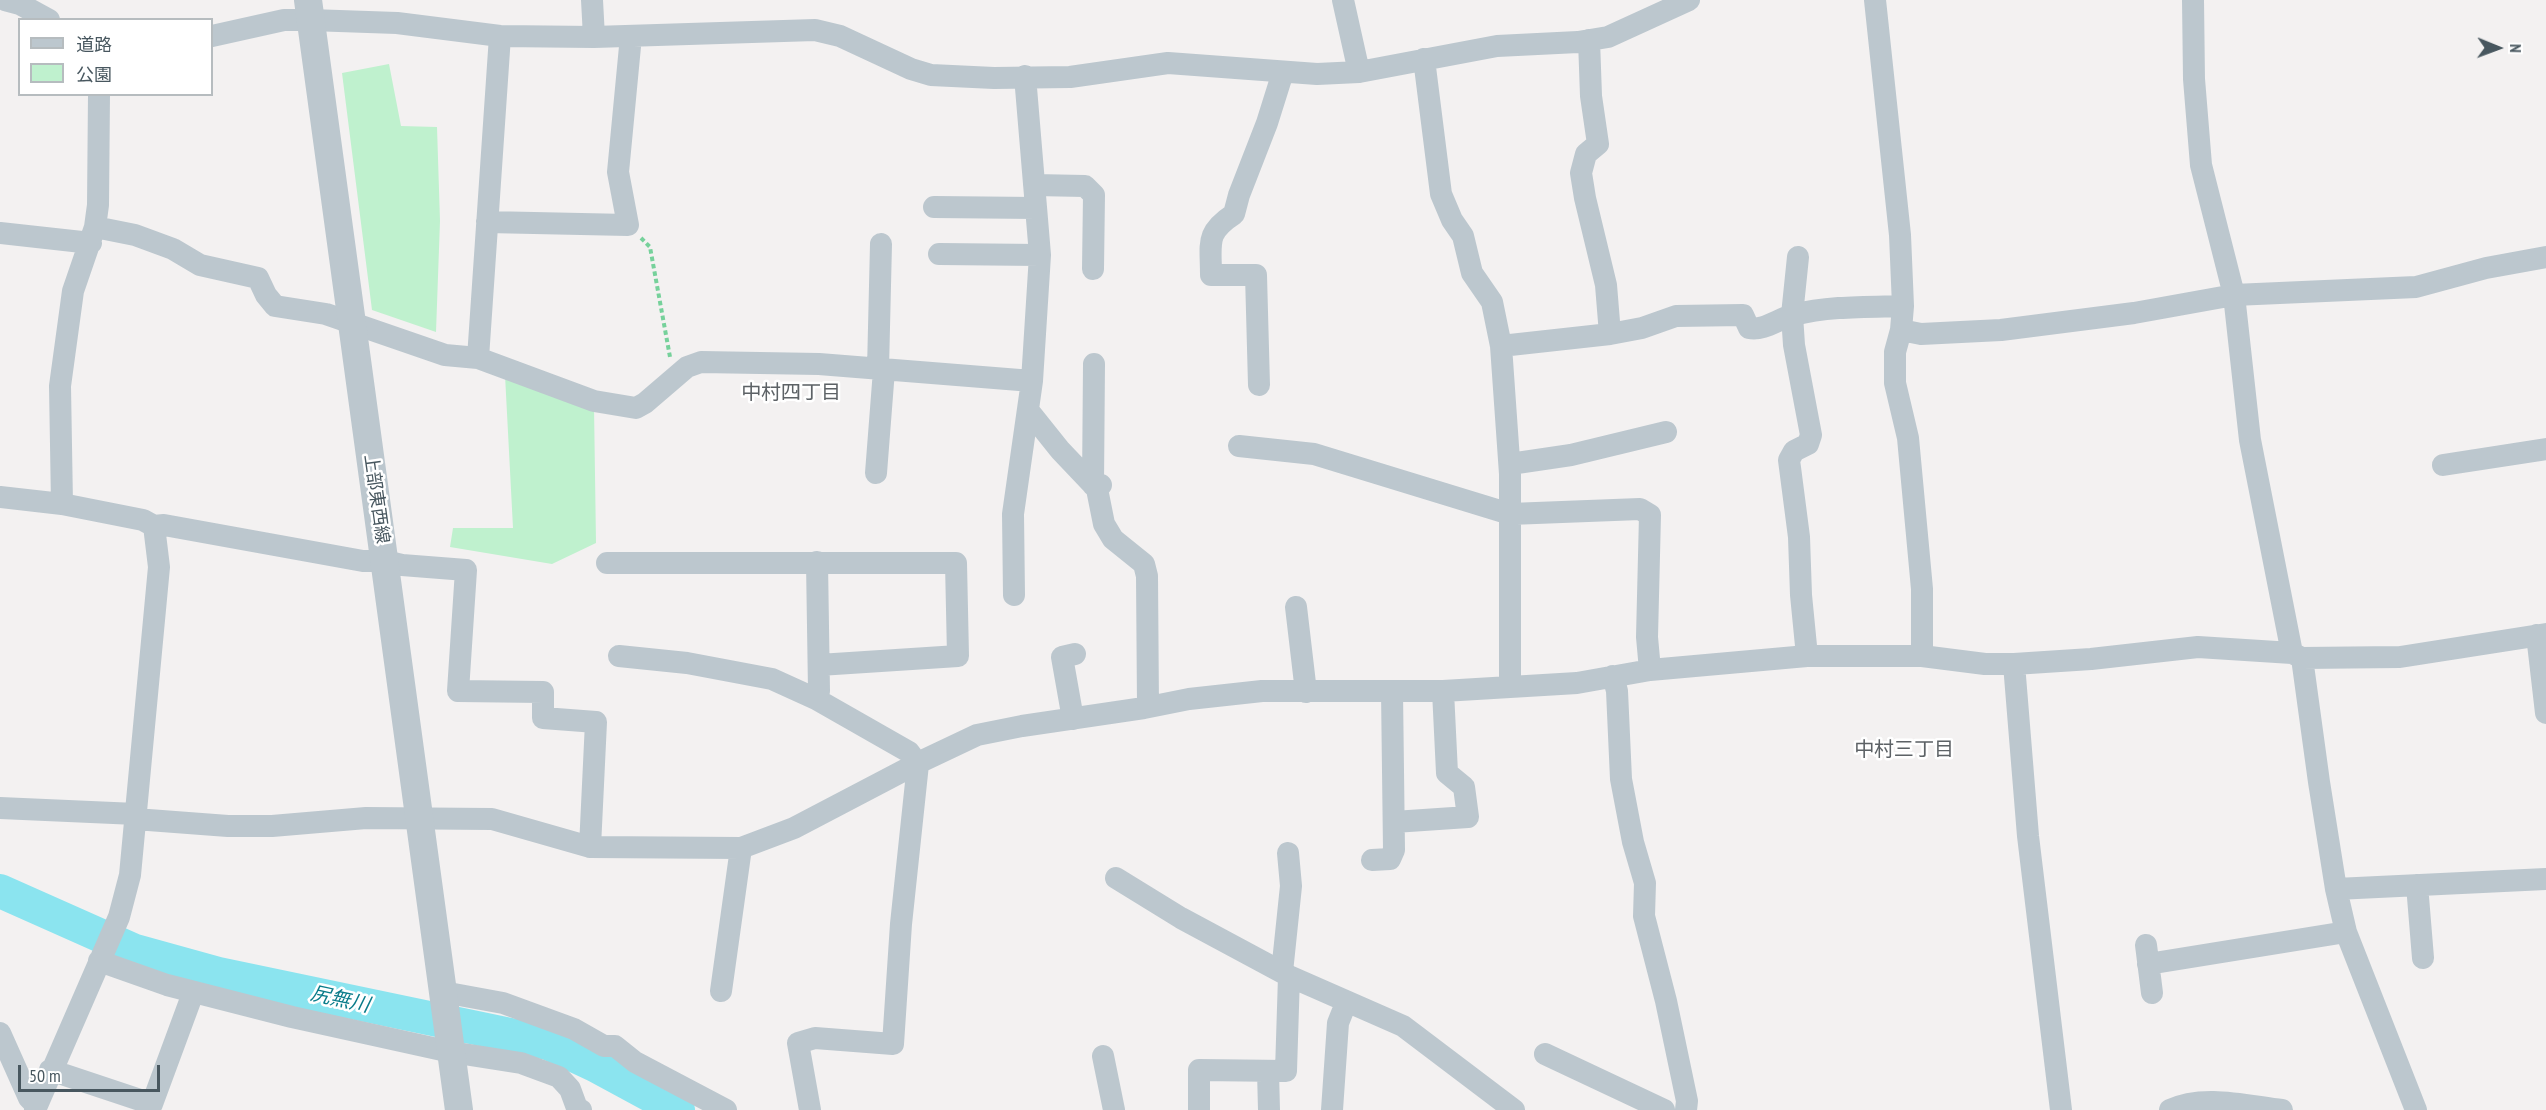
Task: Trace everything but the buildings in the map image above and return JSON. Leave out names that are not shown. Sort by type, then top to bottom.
[{"type":"street","points":[[5,0],[20,4],[45,18]]},
{"type":"street","points":[[592,0],[594,37]]},
{"type":"street","points":[[1343,0],[1359,72]]},
{"type":"street","points":[[213,36],[284,20],[309,10],[500,36],[594,37],[815,30],[840,36],[911,69],[931,75],[994,78],[1070,77],[1168,63],[1317,74],[1359,72],[1497,46],[1608,37],[1689,0]]},
{"type":"street","points":[[1875,0],[1900,235],[1904,306],[1895,352],[1895,383],[1908,438],[1922,589],[1922,656]]},
{"type":"street","points":[[2193,0],[2194,79],[2201,165],[2234,295],[2250,440],[2297,655],[2336,889],[2346,932],[2416,1110]]},
{"type":"street","name":"上部東西線","points":[[309,10],[350,321],[421,819],[450,1046]]},
{"type":"street","points":[[478,358],[500,36]]},
{"type":"street","points":[[487,222],[628,225],[618,172],[631,36]]},
{"type":"street","points":[[1589,40],[1591,96],[1598,144],[1586,154],[1581,172],[1606,285],[1610,334]]},
{"type":"street","points":[[1424,59],[1441,194],[1452,220],[1463,236],[1472,273],[1492,302],[1502,346],[1510,464],[1510,686]]},
{"type":"street","points":[[1259,385],[1256,275],[1211,275],[1211,243],[1213,233],[1219,224],[1234,214],[1283,72]]},
{"type":"street","points":[[1014,595],[1013,513],[1032,381],[1040,255],[1025,76]]},
{"type":"street","points":[[63,504],[60,386],[73,291],[93,235],[98,205],[99,96]]},
{"type":"street","points":[[1034,185],[1085,186],[1094,195],[1093,269]]},
{"type":"street","points":[[934,207],[1036,208]]},
{"type":"street","points":[[0,233],[135,235],[173,249],[200,265],[258,278],[266,295],[275,306],[326,314],[445,355],[478,358],[594,401],[636,408],[687,367],[701,362],[819,364],[1032,381]]},
{"type":"street","points":[[881,244],[887,370],[882,473]]},
{"type":"street","points":[[939,254],[1040,255]]},
{"type":"street","points":[[1798,257],[1792,315],[1794,345],[1811,435],[1808,444],[1794,450],[1790,460],[1799,537],[1801,595],[1807,656]]},
{"type":"street","points":[[1901,330],[1921,334],[2001,330],[2134,314],[2234,295],[2416,287],[2486,268],[2546,257]]},
{"type":"street","points":[[1502,346],[1610,334],[1642,328],[1676,316],[1743,315],[1749,328],[1757,330],[1792,315],[1839,307],[1904,306]]},
{"type":"street","points":[[1094,364],[1102,485]]},
{"type":"street","points":[[1028,410],[1060,450],[1102,485]]},
{"type":"street","points":[[1510,464],[1571,455],[1666,432]]},
{"type":"street","points":[[1239,446],[1314,454],[1510,514],[1640,509],[1650,515],[1647,637],[1650,670]]},
{"type":"street","points":[[2443,465],[2476,450],[2546,449]]},
{"type":"street","points":[[1102,485],[1097,489],[1104,524],[1113,539],[1144,564],[1147,576],[1148,707]]},
{"type":"street","points":[[0,496],[63,504],[143,520],[154,526],[164,525],[363,561],[385,561],[402,565],[466,570],[458,691],[543,692],[543,718],[596,722],[590,847]]},
{"type":"street","points":[[35,1108],[119,917],[130,875],[159,567],[154,526]]},
{"type":"street","points":[[816,699],[819,691],[818,562]]},
{"type":"street","points":[[607,563],[956,563],[958,656],[819,665]]},
{"type":"street","points":[[1296,607],[1306,692]]},
{"type":"street","points":[[0,808],[228,826],[272,826],[366,818],[492,819],[590,847],[741,848],[794,828],[977,735],[1022,726],[1189,699],[1241,693],[1443,692],[1577,683],[1650,670],[1807,656],[1922,656],[1985,664],[2014,664],[2091,659],[2198,647],[2297,655],[2400,657],[2541,635],[2546,713]]},
{"type":"street","points":[[1073,718],[1062,657],[1076,654]]},
{"type":"street","points":[[619,656],[687,663],[772,679],[816,699],[909,752],[918,764],[893,1044],[815,1038],[798,1043],[810,1110]]},
{"type":"street","points":[[2014,664],[2028,836],[2061,1110]]},
{"type":"street","points":[[1613,676],[1617,691],[1621,779],[1633,842],[1645,883],[1644,916],[1675,1045],[1687,1101],[1686,1110]]},
{"type":"street","points":[[1372,860],[1390,859],[1394,850],[1392,691]]},
{"type":"street","points":[[1394,822],[1468,817],[1464,787],[1447,773],[1443,692]]},
{"type":"street","points":[[721,991],[741,848]]},
{"type":"street","points":[[1199,1110],[1199,1070],[1286,1071],[1286,974],[1291,886],[1287,853]]},
{"type":"street","points":[[1116,878],[1181,918],[1286,974],[1346,1003],[1403,1026],[1514,1110]]},
{"type":"street","points":[[2336,889],[2546,879]]},
{"type":"street","points":[[2417,885],[2423,958]]},
{"type":"street","points":[[2152,993],[2147,955],[2261,955],[2346,932]]},
{"type":"street","points":[[100,957],[193,993],[292,1017],[450,1046],[521,1063],[559,1077],[570,1089],[577,1108],[581,1110]]},
{"type":"street","points":[[50,1070],[153,1104],[193,993]]},
{"type":"street","points":[[443,995],[503,1004],[574,1029],[604,1046],[615,1046],[635,1062],[726,1110]]},
{"type":"street","points":[[1332,1110],[1338,1023],[1346,1003]]},
{"type":"street","points":[[0,1033],[35,1108]]},
{"type":"street","points":[[450,1046],[459,1110]]},
{"type":"street","points":[[1545,1054],[1664,1110]]},
{"type":"street","points":[[1103,1056],[1114,1110]]},
{"type":"street","points":[[1269,1071],[1269,1110]]},
{"type":"street","points":[[559,1077],[560,1110]]},
{"type":"street","points":[[2170,1110],[2178,1106],[2211,1102],[2282,1110]]},
{"type":"path","points":[[628,225],[650,247],[674,379]]},
{"type":"green space","points":[[389,64],[401,126],[437,127],[440,221],[436,332],[372,310],[342,73]]},
{"type":"green space","points":[[505,375],[594,406],[596,543],[552,564],[450,547],[453,528],[513,528]]},
{"type":"waterway","name":"尻無川","points":[[0,891],[135,951],[218,974],[548,1043],[595,1065],[678,1110]]},
{"type":"district","name":"中村四丁目","points":[[791,393]]},
{"type":"district","name":"中村三丁目","points":[[1904,750]]}]
